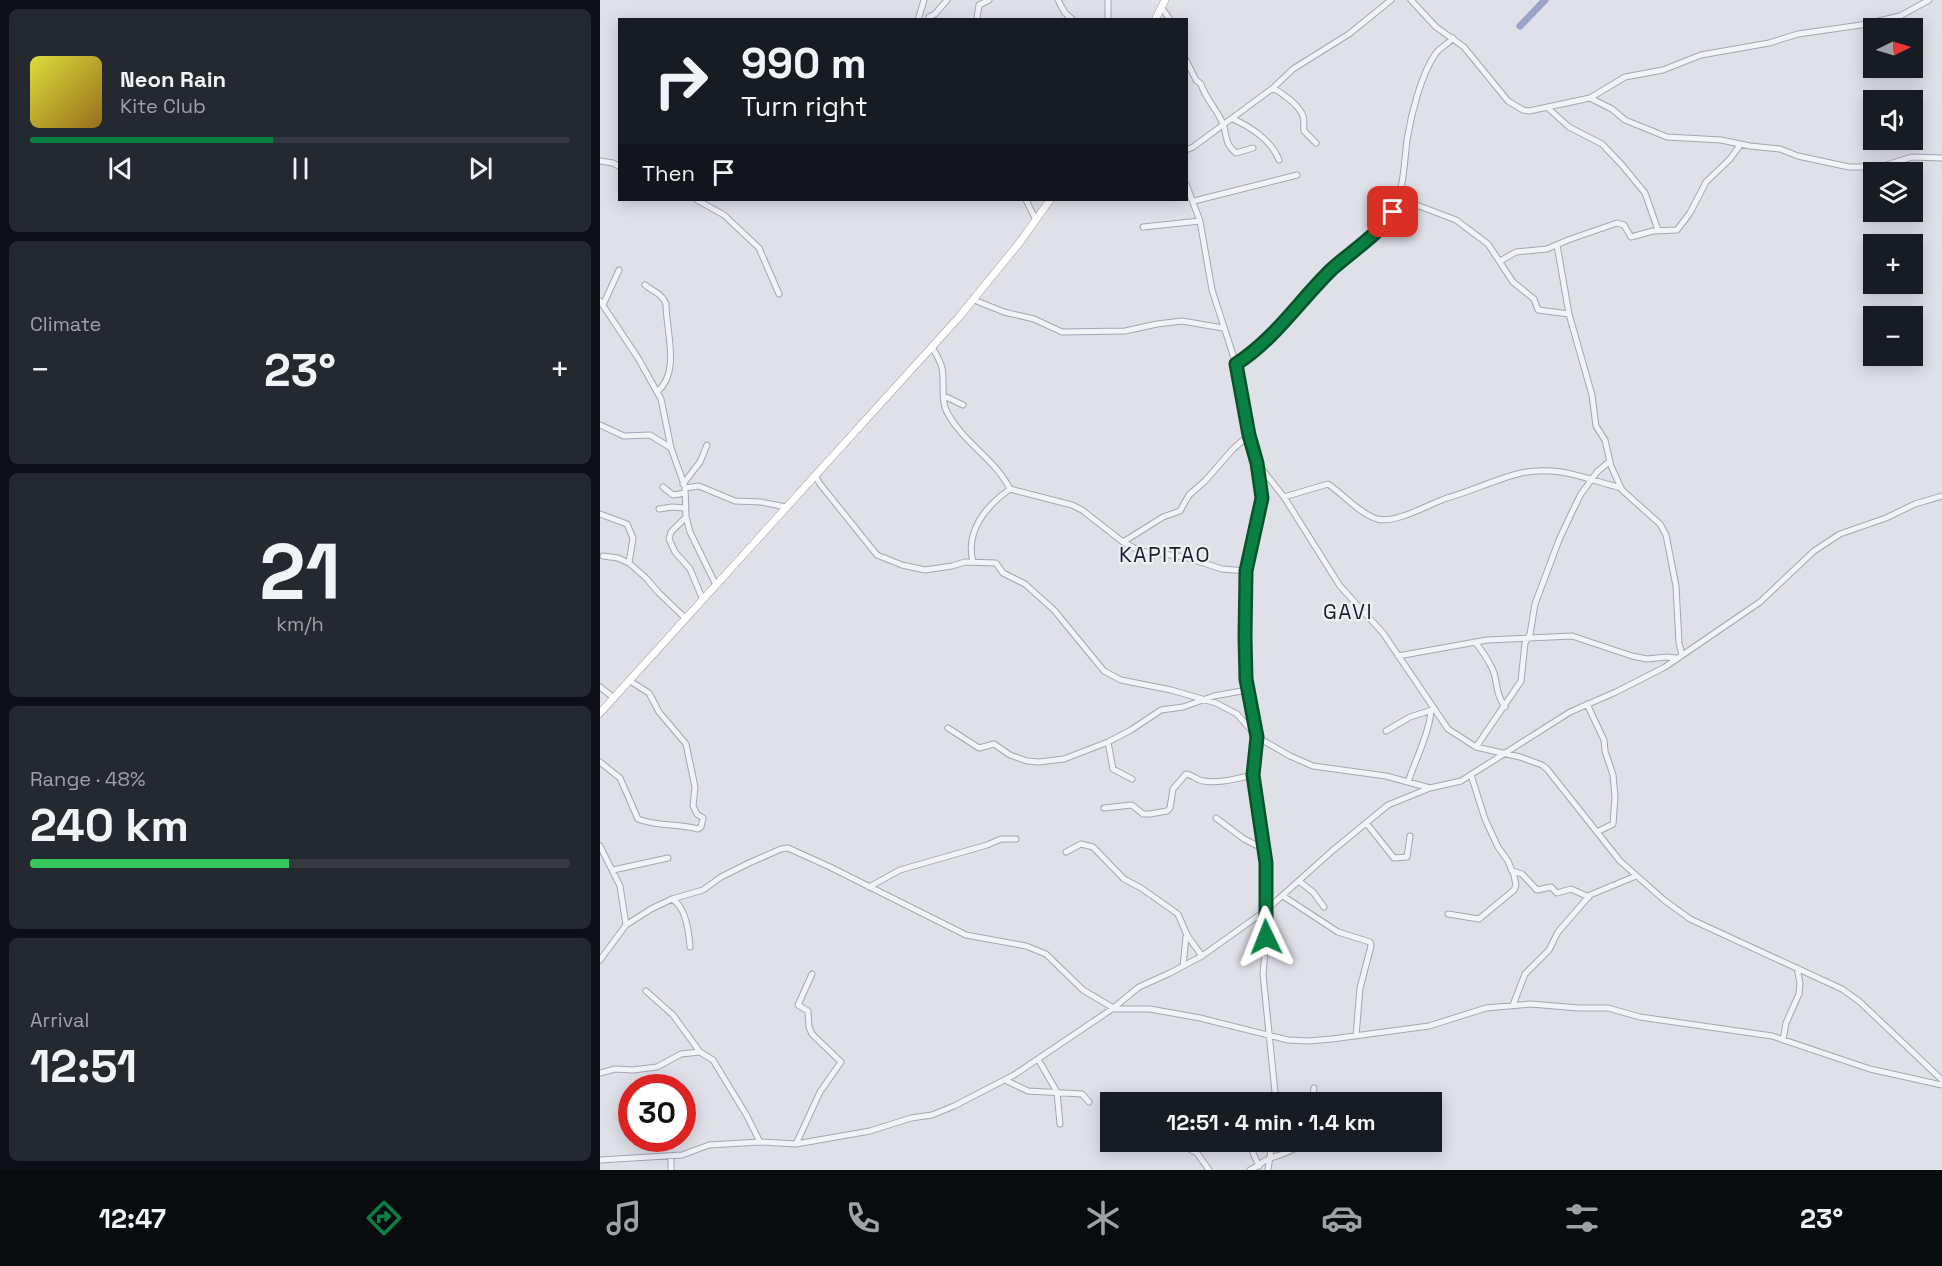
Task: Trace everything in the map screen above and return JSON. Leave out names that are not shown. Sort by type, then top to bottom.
[{"type":"main road","points":[[1156,18],[1165,0]]},
{"type":"main road","points":[[600,713],[974,300],[1049,201]]},
{"type":"street","points":[[919,18],[924,0]]},
{"type":"street","points":[[929,17],[935,14],[947,0]]},
{"type":"street","points":[[977,18],[979,5],[989,0]]},
{"type":"street","points":[[1058,0],[1070,18]]},
{"type":"street","points":[[1108,0],[1108,18]]},
{"type":"street","points":[[1188,149],[1233,119],[1293,69],[1349,33],[1391,0]]},
{"type":"street","points":[[1411,0],[1436,27],[1453,38],[1472,56],[1508,101],[1523,110],[1537,110],[1590,98],[1625,77],[1663,70],[1701,55],[1908,14],[1929,0]]},
{"type":"street","points":[[1162,8],[1169,18]]},
{"type":"street","points":[[1236,364],[1276,333],[1312,288],[1386,222],[1393,212],[1398,198],[1410,122],[1423,83],[1437,52],[1453,38]]},
{"type":"street","points":[[1188,64],[1224,125],[1226,142],[1234,153],[1253,148]]},
{"type":"street","points":[[1273,88],[1299,110],[1304,118],[1304,131],[1316,143]]},
{"type":"street","points":[[1590,98],[1625,120],[1661,135],[1721,140],[1740,145],[1780,149],[1798,156],[1849,167],[1882,166],[1912,157],[1942,158]]},
{"type":"street","points":[[1548,108],[1569,127],[1606,147],[1645,193],[1658,230]]},
{"type":"street","points":[[1233,119],[1249,126],[1274,149],[1279,160]]},
{"type":"street","points":[[1500,261],[1516,252],[1540,251],[1617,223],[1624,225],[1631,237],[1658,230],[1677,230],[1690,213],[1701,189],[1730,159],[1740,145]]},
{"type":"street","points":[[600,161],[618,166]]},
{"type":"street","points":[[1194,201],[1297,175]]},
{"type":"street","points":[[1188,188],[1200,221],[1212,290],[1236,364],[1262,498],[1246,571],[1245,637],[1247,690],[1257,737],[1253,775],[1267,883],[1265,911],[1267,929],[1263,974],[1275,1092]]},
{"type":"street","points":[[1398,198],[1463,224],[1488,244],[1513,282],[1534,299],[1539,310],[1569,314]]},
{"type":"street","points":[[699,201],[724,214],[759,248],[779,294]]},
{"type":"street","points":[[1026,201],[1036,220]]},
{"type":"street","points":[[1143,227],[1200,221]]},
{"type":"street","points":[[1557,245],[1569,314],[1592,395],[1596,426],[1606,442],[1610,461],[1621,488],[1627,496],[1660,524],[1666,535],[1677,593],[1679,657]]},
{"type":"street","points":[[619,270],[601,303],[638,358],[662,403],[671,448],[684,488],[686,517],[692,537],[716,585]]},
{"type":"street","points":[[645,285],[658,293],[666,304],[670,365],[666,382],[657,393]]},
{"type":"street","points":[[974,300],[1004,312],[1035,319],[1062,332],[1125,332],[1182,321],[1223,328]]},
{"type":"street","points":[[600,319],[610,318]]},
{"type":"street","points":[[932,347],[942,367],[946,412],[960,432],[985,454],[1004,477],[1010,489],[1072,505],[1082,510],[1123,542],[1140,551],[1185,557],[1216,568],[1246,571]]},
{"type":"street","points":[[944,396],[963,405]]},
{"type":"street","points":[[600,425],[624,436],[650,435],[671,448]]},
{"type":"street","points":[[1123,542],[1163,517],[1180,511],[1190,495],[1233,448],[1249,435]]},
{"type":"street","points":[[684,488],[700,462],[707,445]]},
{"type":"street","points":[[1476,747],[1521,681],[1535,604],[1559,540],[1578,498],[1600,469],[1610,461]]},
{"type":"street","points":[[1257,463],[1284,497],[1340,586],[1374,622],[1432,710],[1448,729],[1476,747],[1535,762],[1547,769],[1636,876],[1664,900],[1690,919],[1849,993],[1942,1080]]},
{"type":"street","points":[[1284,497],[1328,484],[1374,518],[1386,519],[1520,473],[1556,470],[1621,488]]},
{"type":"street","points":[[815,475],[878,555],[902,565],[925,570],[952,566],[965,561],[996,563],[1004,573],[1025,584],[1054,610],[1104,671],[1114,677],[1206,698],[1236,714],[1257,737],[1313,766],[1386,776],[1430,788]]},
{"type":"street","points":[[663,487],[673,495],[684,488],[699,486],[739,502],[761,502],[786,507]]},
{"type":"street","points":[[973,562],[971,554],[977,522],[996,500],[1010,489]]},
{"type":"street","points":[[600,1160],[671,1156],[709,1145],[760,1142],[796,1144],[858,1134],[911,1118],[932,1115],[954,1106],[1005,1080],[1038,1059],[1112,1009],[1139,987],[1202,956],[1265,911],[1332,851],[1388,806],[1430,788],[1452,784],[1471,775],[1570,712],[1633,684],[1679,657],[1760,602],[1814,550],[1840,534],[1886,518],[1915,504],[1942,496]]},
{"type":"street","points":[[659,509],[685,508]]},
{"type":"street","points":[[600,514],[626,523],[629,527],[633,538],[629,563]]},
{"type":"street","points":[[686,517],[671,532],[669,539],[675,552],[690,569],[703,600]]},
{"type":"street","points":[[965,561],[971,554]]},
{"type":"street","points":[[603,556],[618,558],[629,563],[686,618]]},
{"type":"street","points":[[1398,656],[1475,642],[1573,636],[1634,657],[1648,659],[1679,657]]},
{"type":"street","points":[[1475,642],[1492,670],[1498,694],[1505,706]]},
{"type":"street","points":[[600,762],[620,778],[638,819],[658,824],[678,824],[698,829],[701,827],[703,818],[697,814],[693,806],[695,787],[687,744],[659,712],[651,696],[630,681]]},
{"type":"street","points":[[600,687],[614,698]]},
{"type":"street","points":[[948,728],[979,748],[994,744],[1017,758],[1039,762],[1064,759],[1108,742],[1161,710],[1183,707],[1206,698],[1247,690]]},
{"type":"street","points":[[1587,704],[1604,740],[1615,791],[1614,824],[1598,832]]},
{"type":"street","points":[[1386,731],[1410,717],[1432,710]]},
{"type":"street","points":[[1408,782],[1427,733],[1432,710]]},
{"type":"street","points":[[1108,742],[1113,770],[1132,779]]},
{"type":"street","points":[[1104,808],[1132,805],[1143,814],[1158,813],[1170,808],[1173,789],[1186,774],[1202,782],[1253,775]]},
{"type":"street","points":[[1448,914],[1479,920],[1514,890],[1516,885],[1513,871],[1491,833],[1471,775]]},
{"type":"street","points":[[1216,818],[1244,839],[1264,849]]},
{"type":"street","points":[[1367,824],[1394,858],[1407,857],[1410,836]]},
{"type":"street","points":[[869,886],[900,870],[987,845],[997,840],[1016,839]]},
{"type":"street","points":[[1066,852],[1081,844],[1093,848],[1124,879],[1178,914],[1187,935],[1202,956]]},
{"type":"street","points":[[600,846],[621,889],[626,925]]},
{"type":"street","points":[[600,960],[626,925],[672,899],[704,890],[727,874],[783,848],[792,849],[966,935],[1026,946],[1046,954],[1083,990],[1112,1009],[1150,1009],[1200,1018],[1288,1040],[1308,1041],[1429,1026],[1480,1008],[1532,1004],[1568,1008],[1608,1008],[1640,1017],[1783,1040],[1870,1069],[1942,1085]]},
{"type":"street","points":[[612,870],[668,858]]},
{"type":"street","points":[[1513,871],[1522,874],[1537,890],[1550,887],[1557,893],[1570,889],[1589,897]]},
{"type":"street","points":[[1513,1005],[1525,974],[1549,950],[1558,932],[1589,897],[1636,876]]},
{"type":"street","points":[[1299,882],[1313,892],[1324,907]]},
{"type":"street","points":[[1283,896],[1338,932],[1370,942],[1371,946],[1360,988],[1356,1035]]},
{"type":"street","points":[[672,899],[678,903],[681,910],[690,947]]},
{"type":"street","points":[[1183,966],[1187,935]]},
{"type":"street","points":[[1783,1040],[1786,1023],[1799,994],[1800,982],[1797,968]]},
{"type":"street","points":[[796,1144],[817,1097],[841,1062],[812,1034],[808,1011],[798,1005],[812,974]]},
{"type":"street","points":[[646,991],[673,1015],[700,1052],[713,1060],[760,1142]]},
{"type":"street","points":[[600,1073],[615,1069],[633,1070],[657,1066],[681,1054],[700,1052]]},
{"type":"street","points":[[1038,1059],[1057,1092],[1060,1124]]},
{"type":"street","points":[[1005,1080],[1028,1091],[1082,1094],[1089,1102]]},
{"type":"street","points":[[1313,1092],[1314,1088]]},
{"type":"street","points":[[1195,1152],[1209,1170]]},
{"type":"street","points":[[1268,1170],[1270,1152]]},
{"type":"street","points":[[1250,1170],[1269,1158],[1290,1152]]},
{"type":"street","points":[[1253,1153],[1259,1166]]},
{"type":"street","points":[[671,1156],[671,1170]]},
{"type":"waterway","points":[[1520,26],[1545,0]]},
{"type":"district","name":"KAPITAO","points":[[1165,555]]},
{"type":"district","name":"GAVI","points":[[1348,612]]},
{"type":"route","points":[[1266,937],[1266,863],[1253,775],[1257,737],[1247,690],[1245,664],[1246,571],[1261,512],[1262,498],[1261,483],[1249,435],[1236,364],[1276,333],[1312,288],[1386,222],[1393,212]]}]
